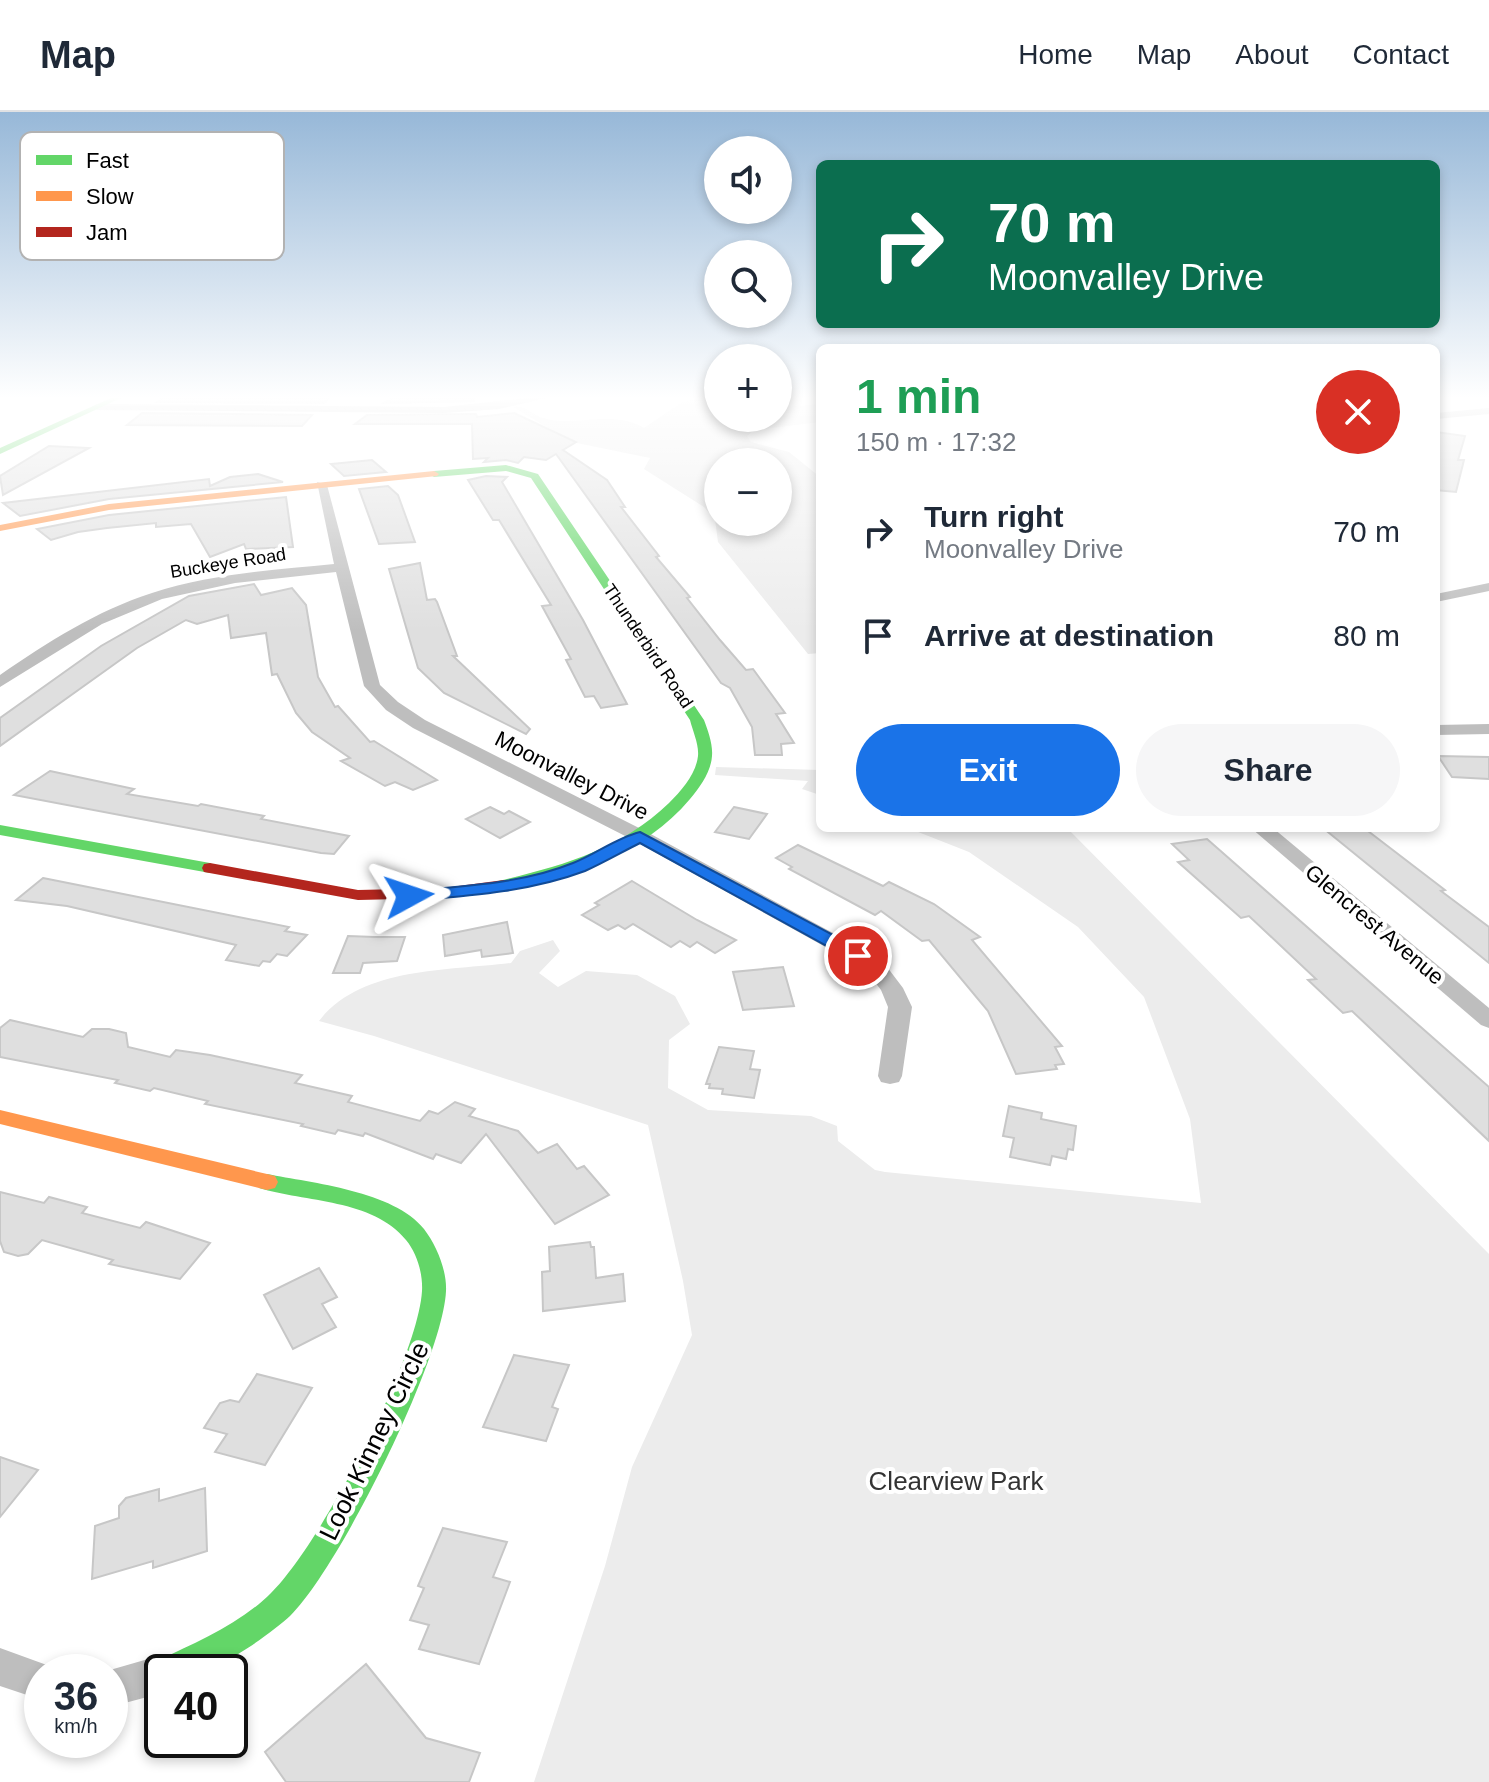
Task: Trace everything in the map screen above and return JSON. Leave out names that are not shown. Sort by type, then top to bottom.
[{"type":"street","name":"Thunderbird Road","points":[[0,528],[109,507],[416,476]]},
{"type":"street","name":"Thunderbird Road","points":[[0,830],[358,895],[409,896],[490,889],[527,881],[578,867],[640,836],[675,810],[698,777],[705,751],[697,720],[535,476]]},
{"type":"street","name":"Moonvalley Drive","points":[[321,485],[364,666],[372,686],[392,706],[419,724],[640,836],[873,964],[892,988],[900,1007],[890,1076]]},
{"type":"street","name":"Buckeye Road","points":[[0,682],[85,626],[161,595],[235,578],[342,567]]},
{"type":"street","points":[[1440,597],[1489,587]]},
{"type":"street","points":[[1440,730],[1489,729]]},
{"type":"street","name":"Glencrest Avenue","points":[[1266,832],[1489,1020]]},
{"type":"street","name":"Look Kinney Circle","points":[[0,1117],[372,1207],[410,1229],[427,1255],[434,1291],[428,1330],[381,1437],[328,1538],[293,1591],[254,1629],[204,1654]]},
{"type":"street","points":[[0,1667],[24,1675]]},
{"type":"green space","points":[[655,476],[704,476],[704,507]]},
{"type":"green space","points":[[792,476],[816,476],[816,653],[808,654],[718,542],[717,536],[792,536]]},
{"type":"green space","points":[[716,767],[816,770],[816,794],[802,789],[808,781],[715,775]]},
{"type":"green space","name":"Clearview Park","points":[[918,832],[1071,832],[1489,1254],[1489,1782],[534,1782],[605,1566],[632,1467],[692,1335],[648,1125],[319,1021],[337,1003],[381,981],[433,971],[511,963],[520,951],[553,940],[560,951],[539,973],[558,987],[586,971],[637,975],[675,996],[690,1024],[669,1040],[668,1088],[708,1110],[811,1116],[837,1126],[838,1141],[875,1170],[885,1172],[1201,1203],[1190,1119],[1144,997],[1078,927],[969,852]]},
{"type":"building","points":[[0,476],[38,476],[3,495]]},
{"type":"building","points":[[264,476],[283,482],[109,499],[20,516],[3,503],[209,479],[210,486],[230,477]]},
{"type":"building","points":[[486,476],[507,477],[502,482],[583,620],[627,704],[601,708],[594,696],[585,697],[566,660],[571,659],[542,606],[551,605],[499,520],[493,520],[468,480]]},
{"type":"building","points":[[572,476],[601,476],[607,480],[625,507],[621,507],[659,556],[656,557],[690,597],[687,598],[746,670],[753,669],[785,713],[776,714],[794,743],[781,744],[782,755],[755,755],[752,727],[730,688],[721,683]]},
{"type":"building","points":[[1440,476],[1460,476],[1456,492],[1440,490]]},
{"type":"building","points":[[388,486],[398,495],[415,542],[379,544],[359,489]]},
{"type":"building","points":[[286,497],[293,547],[246,549],[244,544],[210,557],[191,524],[156,527],[156,523],[107,528],[51,540],[37,529],[109,515]]},
{"type":"building","points":[[420,563],[427,600],[435,599],[437,602],[457,656],[453,656],[530,729],[526,734],[444,693],[418,668],[389,569]]},
{"type":"building","points":[[254,584],[261,595],[292,588],[306,605],[318,677],[335,707],[338,706],[370,742],[374,741],[437,780],[413,790],[395,782],[385,786],[341,761],[350,758],[312,732],[296,713],[277,674],[272,675],[266,633],[231,638],[228,615],[197,624],[186,620],[137,648],[0,746],[0,718],[101,646],[189,596]]},
{"type":"building","points":[[1440,756],[1489,757],[1489,779],[1452,777]]},
{"type":"building","points":[[50,771],[134,789],[127,794],[201,804],[349,836],[334,854],[321,853],[14,795]]},
{"type":"building","points":[[490,807],[504,814],[509,811],[530,822],[500,838],[466,819]]},
{"type":"building","points":[[734,807],[767,814],[749,839],[715,832]]},
{"type":"building","points":[[1328,832],[1369,832],[1445,890],[1441,891],[1489,927],[1489,963]]},
{"type":"building","points":[[1207,839],[1489,1087],[1489,1141],[1352,1011],[1343,1013],[1308,980],[1316,979],[1249,916],[1241,918],[1178,862],[1189,860],[1172,844]]},
{"type":"building","points":[[798,845],[883,886],[889,882],[934,904],[980,937],[972,940],[1062,1046],[1055,1047],[1064,1064],[1055,1065],[1057,1069],[1016,1074],[988,1011],[929,940],[922,941],[881,911],[875,915],[789,869],[792,867],[776,858]]},
{"type":"building","points":[[43,878],[289,927],[285,931],[307,935],[287,956],[277,954],[270,962],[263,961],[259,966],[226,960],[236,945],[67,906],[16,900]]},
{"type":"building","points":[[632,881],[736,940],[715,953],[697,942],[690,947],[680,941],[671,947],[633,924],[625,929],[618,925],[608,930],[582,915],[599,905],[595,903]]},
{"type":"building","points":[[507,922],[513,953],[482,957],[481,950],[445,956],[443,935]]},
{"type":"building","points":[[348,936],[405,937],[397,961],[363,963],[360,973],[333,973]]},
{"type":"building","points":[[783,967],[794,1006],[743,1010],[733,972]]},
{"type":"building","points":[[10,1020],[83,1037],[92,1029],[109,1029],[126,1033],[128,1047],[170,1057],[176,1050],[210,1055],[302,1075],[295,1083],[352,1096],[348,1102],[420,1121],[429,1111],[438,1114],[455,1102],[475,1109],[469,1116],[518,1131],[538,1153],[557,1144],[577,1169],[584,1166],[609,1195],[555,1224],[486,1134],[461,1163],[436,1154],[433,1159],[365,1133],[363,1136],[338,1130],[335,1134],[301,1126],[303,1124],[205,1104],[208,1101],[154,1088],[150,1091],[115,1083],[118,1080],[0,1057],[0,1028]]},
{"type":"building","points":[[719,1047],[754,1051],[750,1069],[760,1070],[754,1098],[722,1094],[723,1089],[709,1088],[710,1084],[706,1084]]},
{"type":"building","points":[[1009,1106],[1042,1113],[1041,1119],[1076,1126],[1073,1150],[1068,1149],[1066,1159],[1052,1156],[1050,1165],[1010,1157],[1014,1138],[1003,1136]]},
{"type":"building","points":[[0,1192],[44,1203],[49,1197],[87,1207],[82,1213],[140,1228],[146,1222],[210,1243],[180,1279],[109,1264],[113,1260],[42,1240],[28,1254],[18,1256],[4,1252],[0,1241]]},
{"type":"building","points":[[590,1242],[594,1247],[596,1278],[623,1274],[625,1301],[543,1311],[542,1272],[550,1271],[549,1247]]},
{"type":"building","points":[[319,1268],[337,1297],[322,1304],[336,1327],[293,1349],[264,1295]]},
{"type":"building","points":[[514,1355],[569,1365],[552,1407],[558,1409],[546,1441],[483,1427]]},
{"type":"building","points":[[257,1374],[312,1388],[265,1465],[215,1452],[227,1434],[204,1428],[220,1403],[230,1400],[239,1402]]},
{"type":"building","points":[[0,1457],[38,1470],[0,1517]]},
{"type":"building","points":[[205,1488],[207,1551],[153,1568],[153,1561],[92,1579],[95,1526],[119,1518],[119,1506],[126,1498],[159,1489],[159,1501]]},
{"type":"building","points":[[443,1528],[507,1542],[493,1577],[510,1582],[479,1664],[419,1649],[429,1625],[410,1620],[424,1588],[418,1586]]},
{"type":"building","points":[[366,1664],[426,1738],[480,1753],[469,1782],[286,1782],[265,1752]]},
{"type":"traffic: fast","points":[[504,885],[575,867],[640,835],[678,803],[699,775],[705,756],[697,720],[535,476]]},
{"type":"traffic: fast","points":[[0,830],[210,868]]},
{"type":"traffic: fast","points":[[205,1654],[267,1617],[294,1590],[311,1566],[355,1489],[401,1397],[419,1354],[434,1290],[424,1249],[410,1229],[396,1219],[362,1204],[267,1182]]},
{"type":"traffic: slow","points":[[0,528],[109,507],[415,476]]},
{"type":"traffic: slow","points":[[0,1117],[267,1182]]},
{"type":"traffic: jam","points":[[210,868],[358,895],[443,893],[504,885]]},
{"type":"route","points":[[409,896],[490,889],[527,881],[578,867],[640,836],[858,956]]}]
